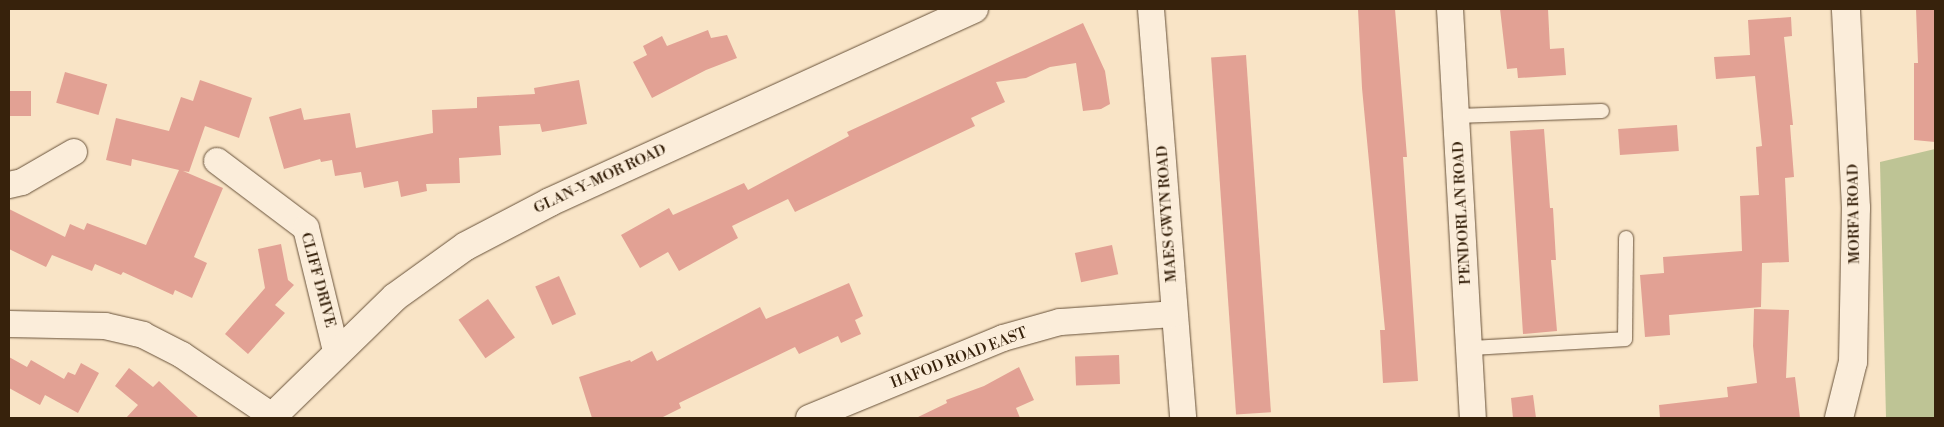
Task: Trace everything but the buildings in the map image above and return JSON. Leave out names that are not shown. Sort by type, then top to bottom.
[{"type":"street","name":"GLAN-Y-MOR ROAD","points":[[273,418],[336,351],[395,297],[466,246],[550,202],[974,9]]},
{"type":"street","name":"MAES GWYN ROAD","points":[[1151,9],[1183,418]]},
{"type":"street","name":"PENDORLAN ROAD","points":[[1450,9],[1473,418]]},
{"type":"street","name":"MORFA ROAD","points":[[1838,418],[1853,362],[1856,208],[1846,9]]},
{"type":"street","points":[[9,185],[22,182],[74,152]]},
{"type":"street","name":"CLIFF DRIVE","points":[[217,161],[306,228],[336,351]]},
{"type":"street","name":"HAFOD ROAD EAST","points":[[809,418],[1003,338],[1060,322],[1174,314]]},
{"type":"street","points":[[9,324],[105,326],[143,335],[182,356],[273,418]]},
{"type":"lane","points":[[1456,116],[1602,111]]},
{"type":"lane","points":[[1470,348],[1625,339],[1626,238]]},
{"type":"green space","points":[[1935,149],[1935,418],[1886,418],[1880,162]]}]
